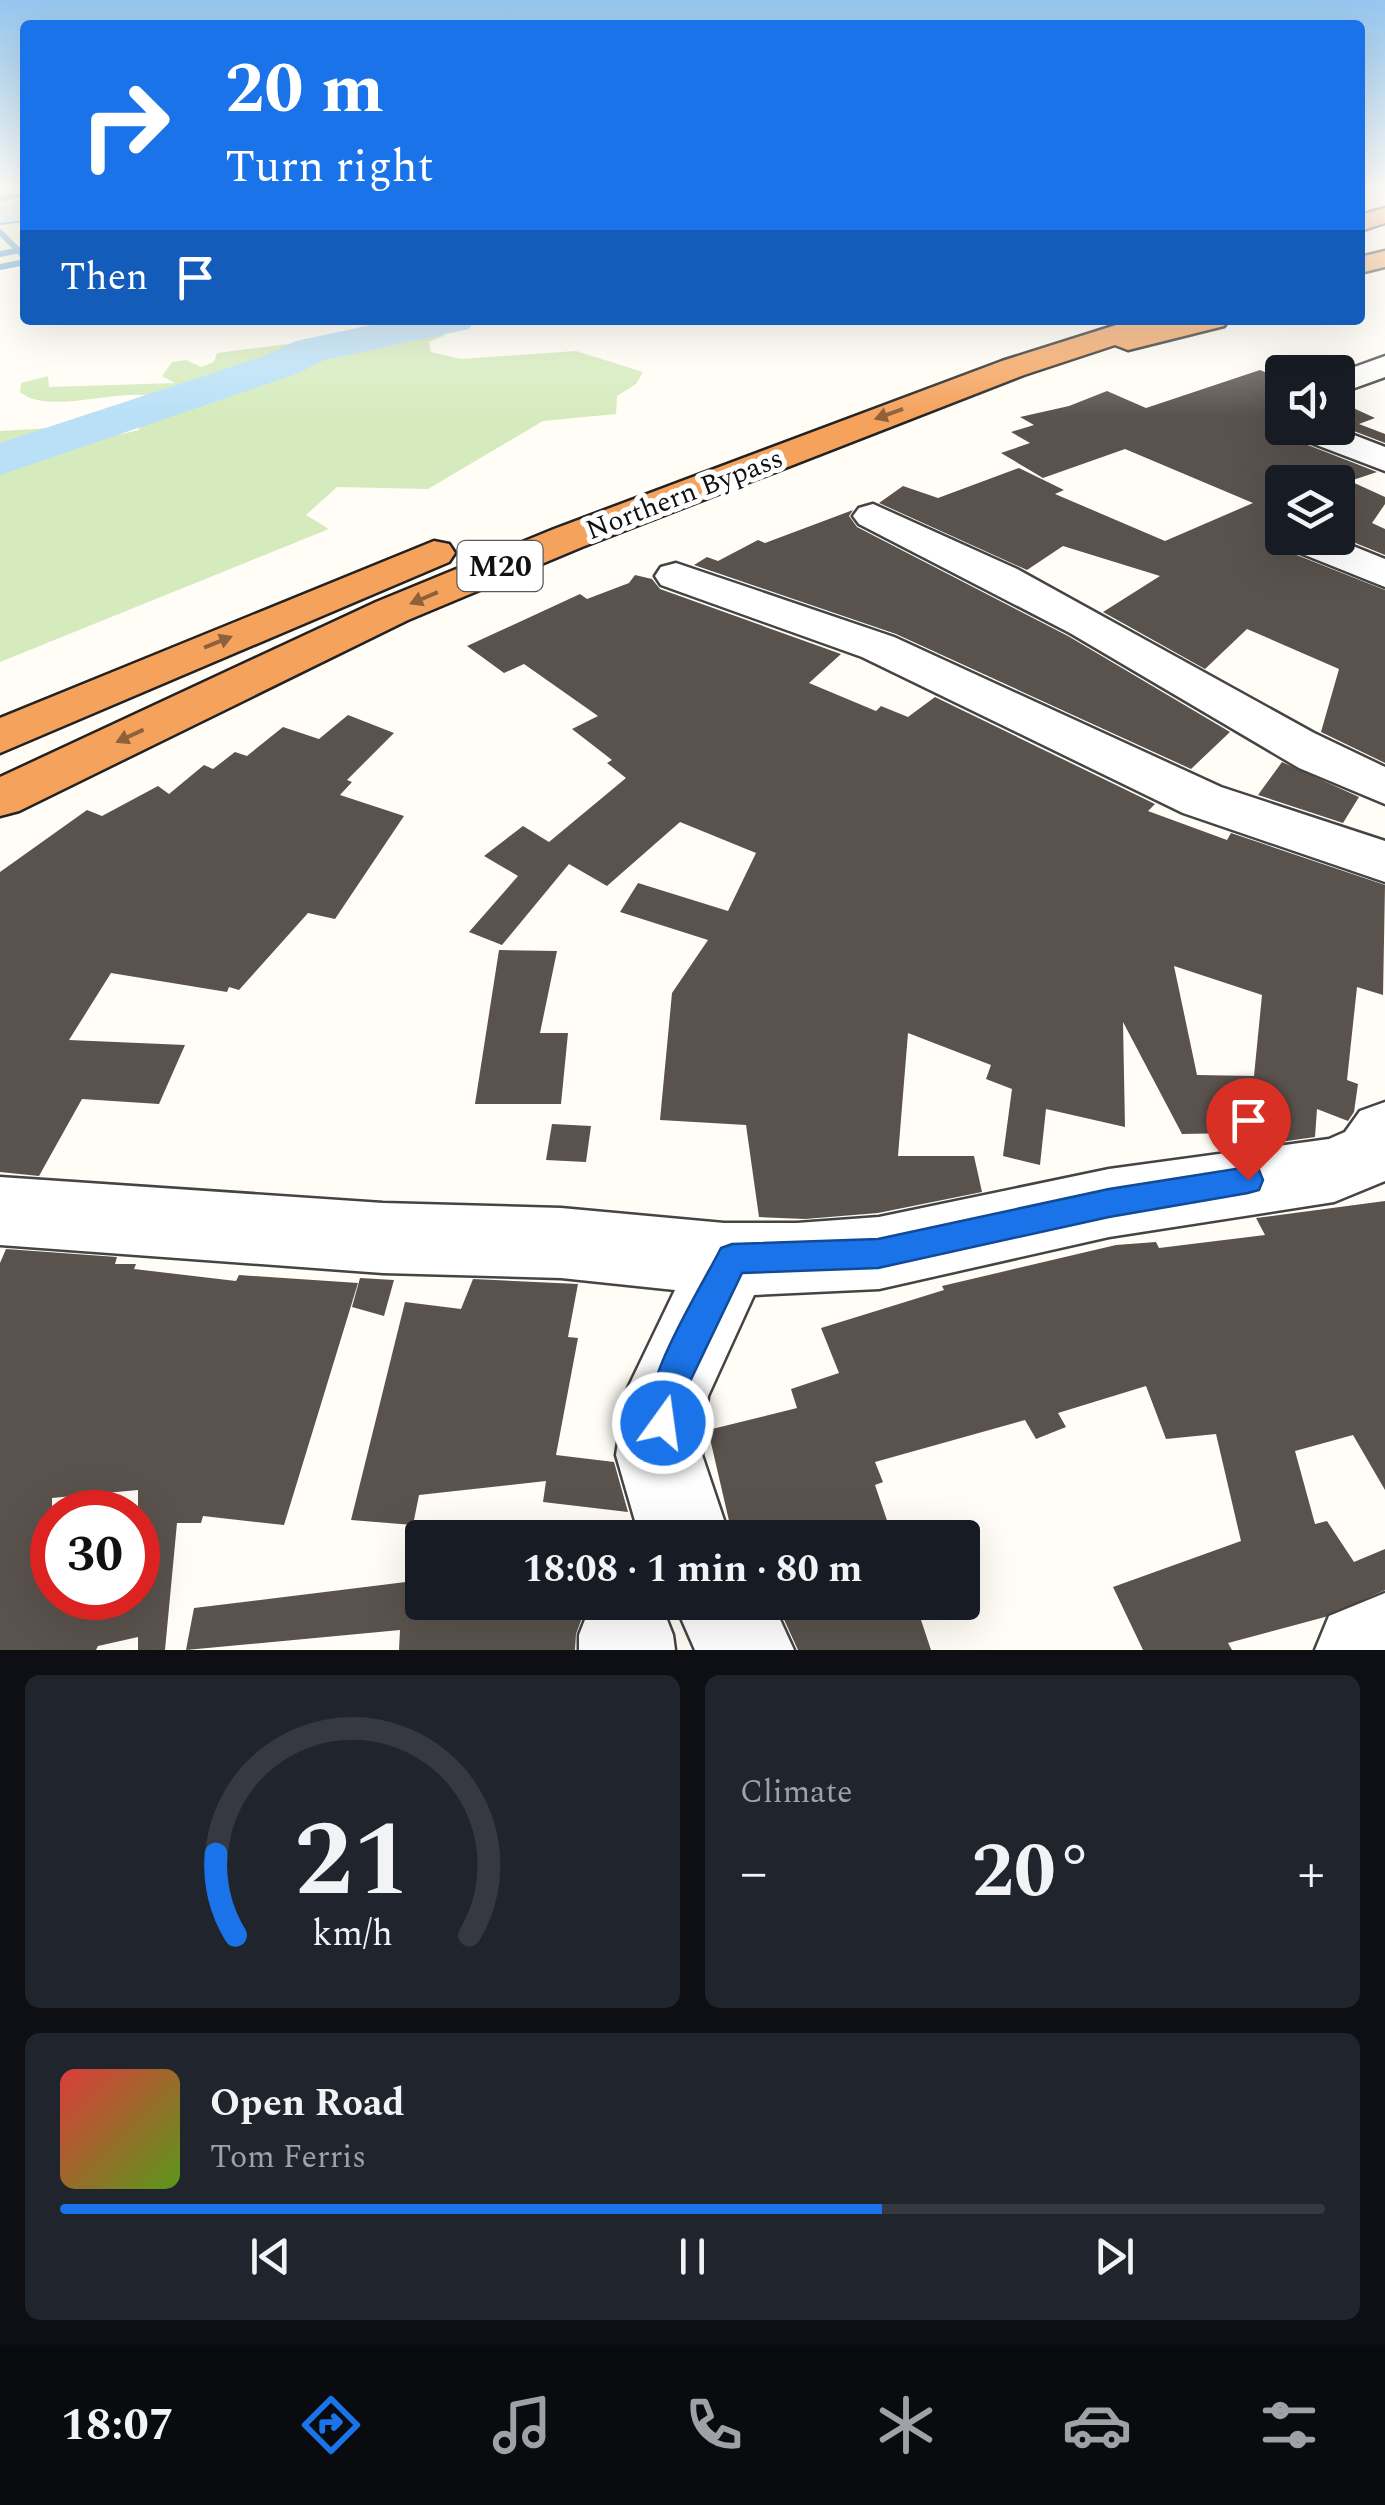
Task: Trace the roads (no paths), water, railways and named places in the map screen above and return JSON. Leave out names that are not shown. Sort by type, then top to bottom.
[{"type":"highway","points":[[970,354],[1058,325]]},
{"type":"highway","name":"Northern Bypass","points":[[0,737],[458,542],[758,428],[970,354],[1067,325]]},
{"type":"highway","name":"Northern Bypass","points":[[0,798],[392,611],[726,476],[1014,368],[1147,325]]},
{"type":"highway","points":[[1014,368],[1192,325]]},
{"type":"street","points":[[1355,377],[1385,366]]},
{"type":"street","points":[[1349,445],[1385,460]]},
{"type":"street","points":[[873,516],[978,567],[1179,676],[1302,751],[1385,787]]},
{"type":"street","points":[[1340,555],[1385,574]]},
{"type":"street","points":[[676,576],[878,646],[1202,800],[1385,862]]},
{"type":"street","points":[[0,1211],[383,1238],[561,1243],[732,1258],[878,1254],[1109,1203],[1334,1170],[1370,1154],[1385,1133]]},
{"type":"street","points":[[679,1520],[659,1455],[667,1392],[732,1258]]},
{"type":"street","points":[[730,1620],[746,1650]]},
{"type":"street","points":[[1363,1650],[1385,1641]]},
{"type":"waterway","points":[[0,267],[20,263]]},
{"type":"waterway","points":[[0,460],[280,365],[311,350],[430,325]]}]
